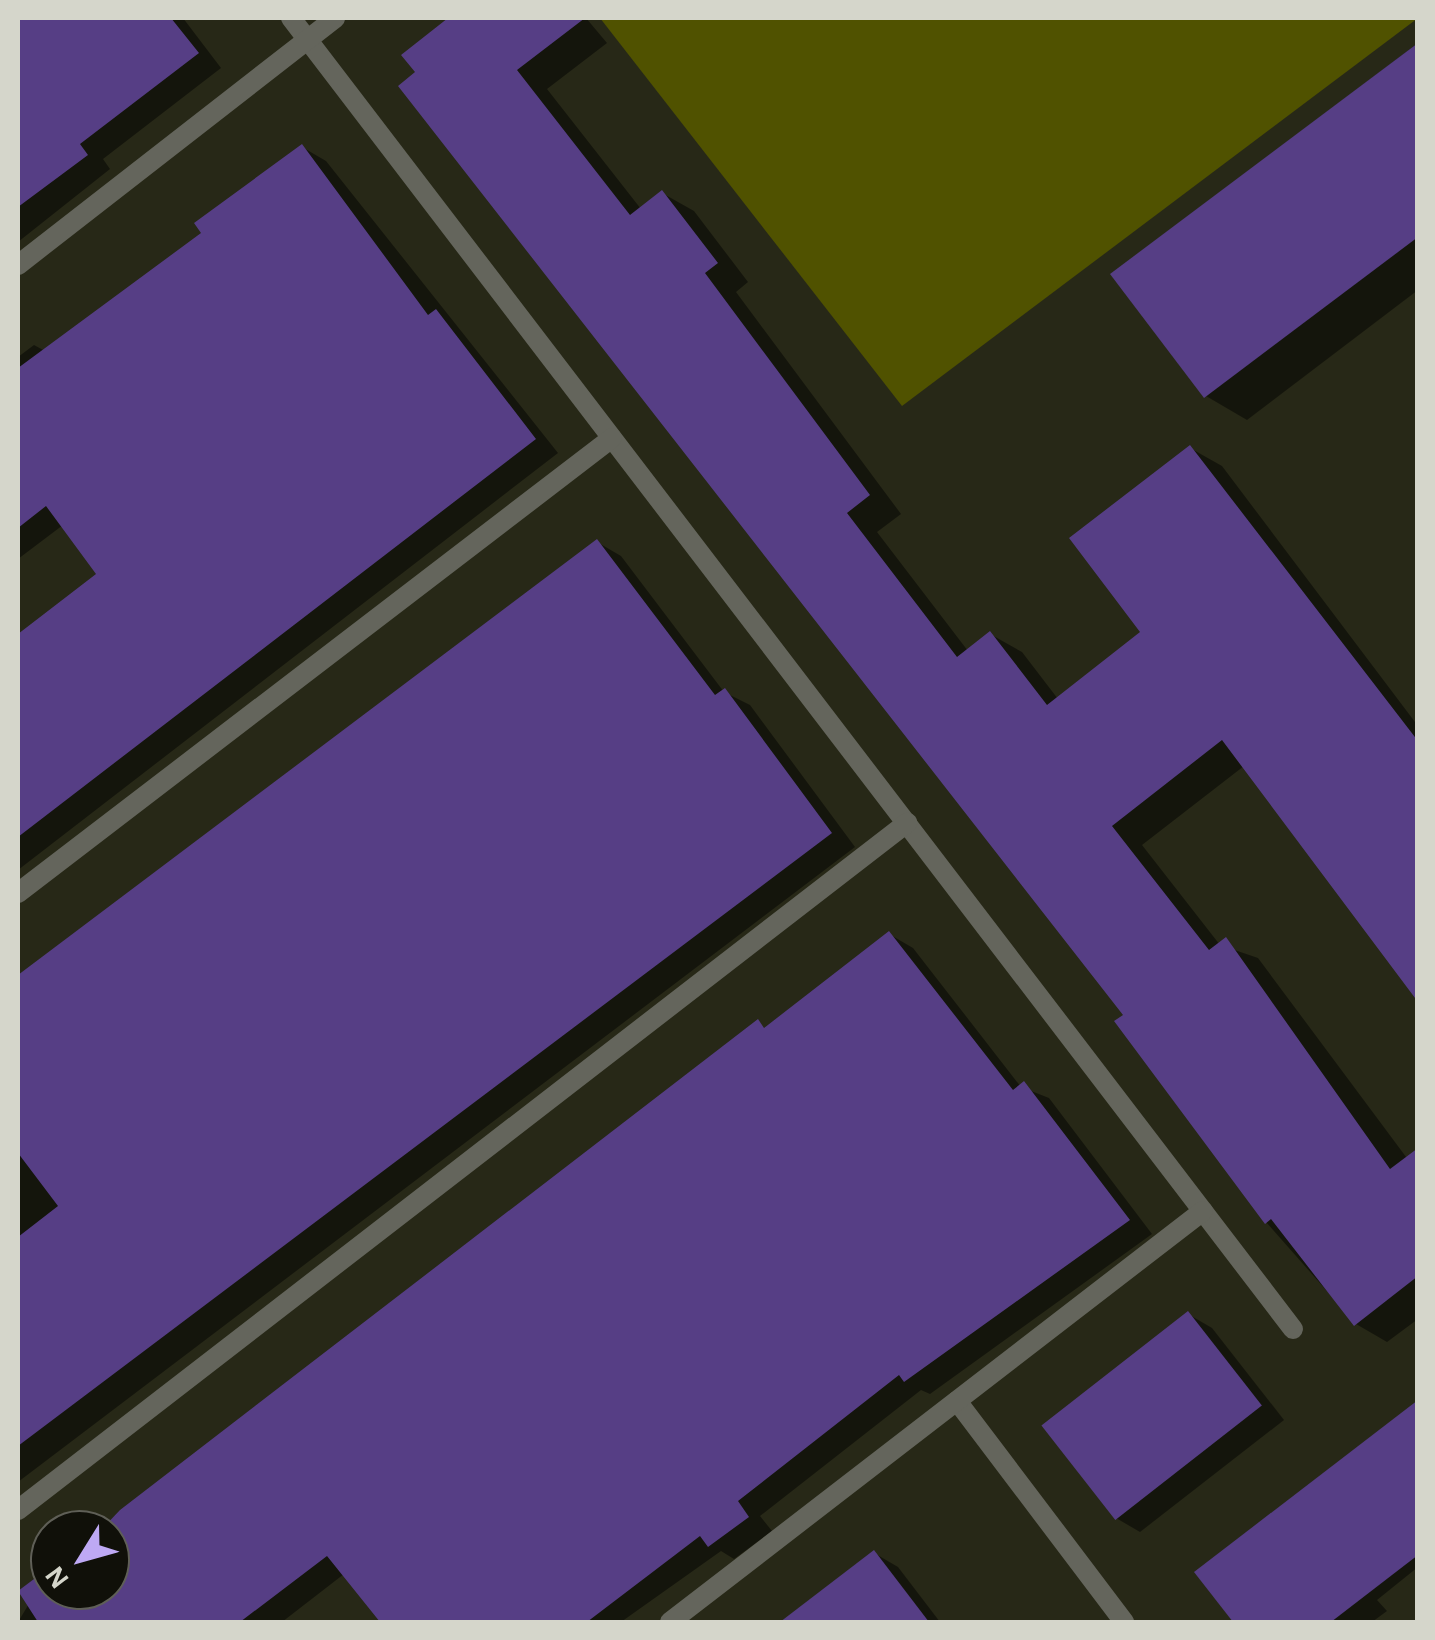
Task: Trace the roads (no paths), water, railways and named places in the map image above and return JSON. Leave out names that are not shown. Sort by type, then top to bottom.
[{"type":"lane","points":[[290,18],[1293,1328]]},
{"type":"lane","points":[[18,265],[335,18]]},
{"type":"lane","points":[[18,894],[612,438]]},
{"type":"lane","points":[[18,1510],[907,823]]},
{"type":"lane","points":[[670,1622],[1203,1211]]},
{"type":"lane","points":[[957,1401],[1124,1622]]}]
